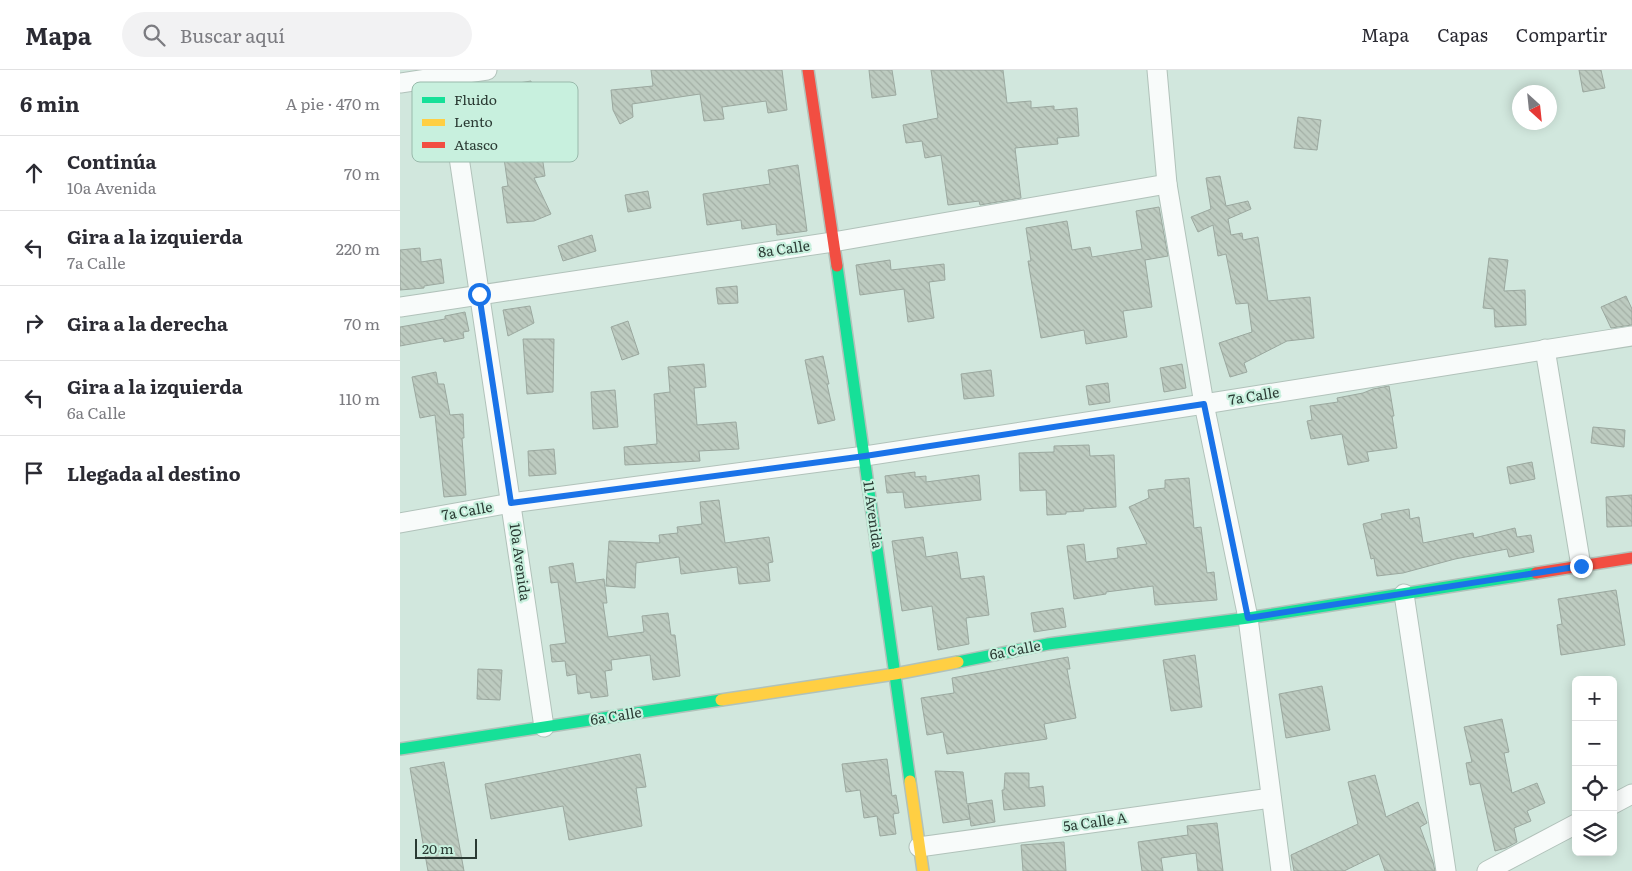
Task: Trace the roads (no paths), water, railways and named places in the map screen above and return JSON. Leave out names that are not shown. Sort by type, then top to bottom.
[{"type":"street","points":[[400,83],[447,73],[487,70]]},
{"type":"street","name":"11 Avenida","points":[[808,70],[865,456],[923,871]]},
{"type":"street","points":[[1157,70],[1167,184],[1204,404],[1248,618],[1281,871]]},
{"type":"street","name":"10a Avenida","points":[[460,162],[544,727]]},
{"type":"street","name":"8a Calle","points":[[400,307],[833,242],[1167,184]]},
{"type":"street","name":"7a Calle","points":[[400,523],[511,503],[865,456],[1632,336]]},
{"type":"street","points":[[1545,349],[1581,566]]},
{"type":"street","name":"6a Calle","points":[[400,750],[895,674],[1048,644],[1248,618],[1632,558]]},
{"type":"street","points":[[1404,594],[1446,871]]},
{"type":"street","points":[[1617,802],[1632,794]]},
{"type":"street","name":"5a Calle A","points":[[919,847],[1271,798]]},
{"type":"street","points":[[1487,871],[1572,826]]}]
